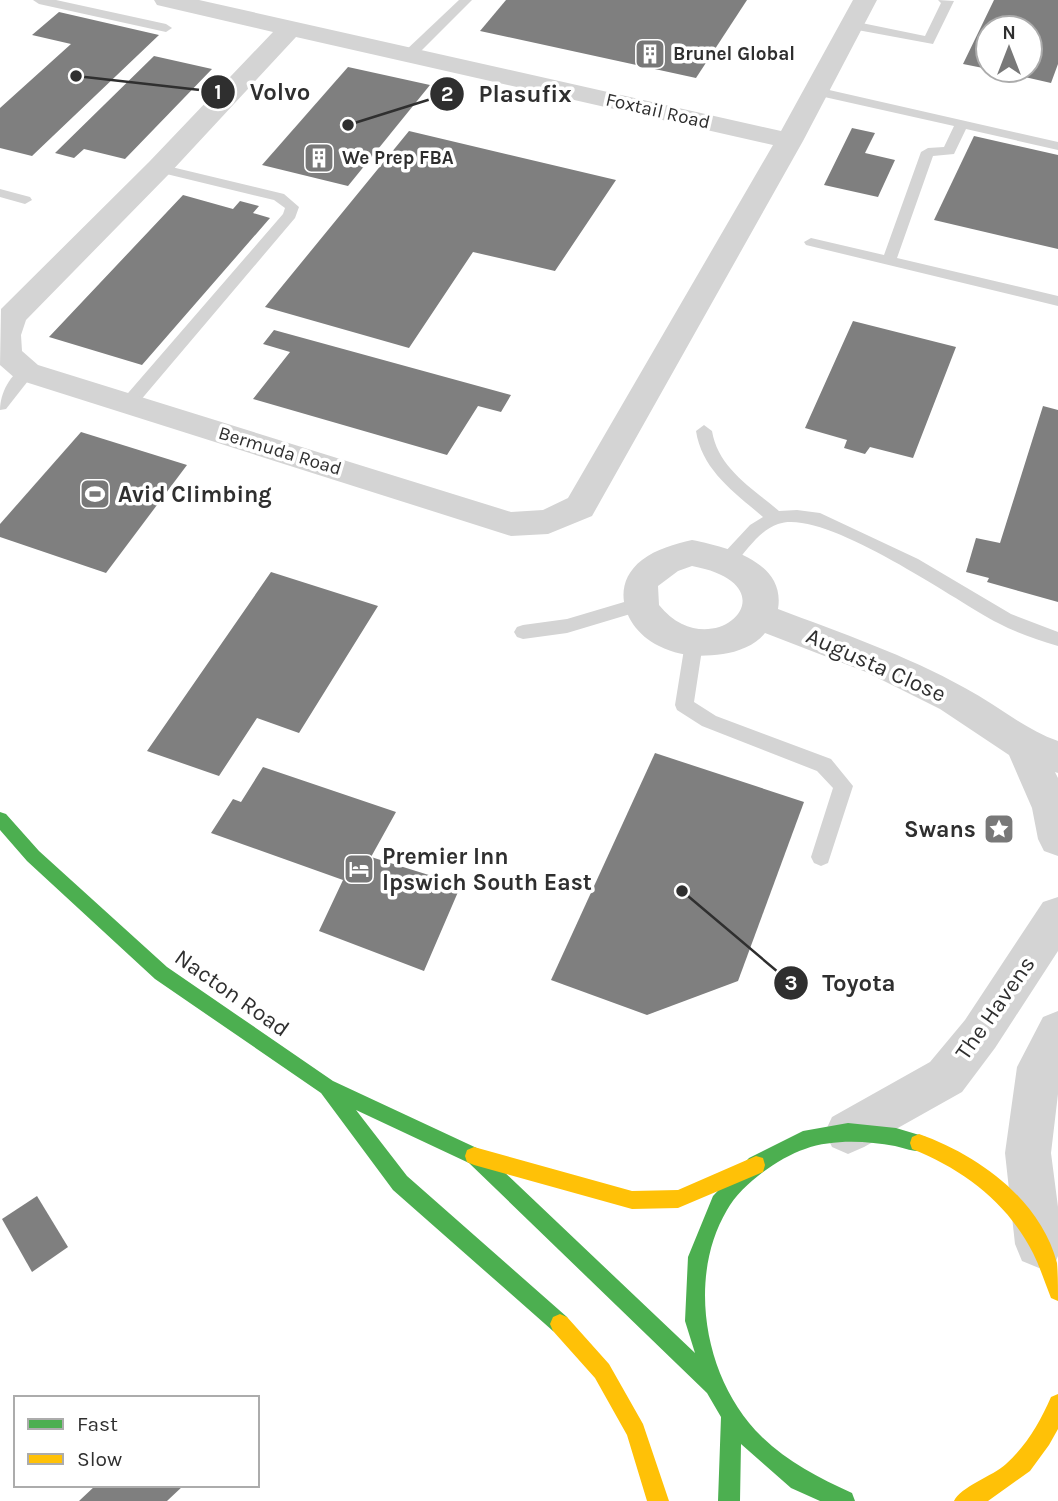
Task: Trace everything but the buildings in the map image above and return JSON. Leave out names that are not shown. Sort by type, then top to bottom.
[{"type":"main road","name":"Nacton Road","points":[[0,819],[33,856],[161,973],[327,1087],[472,1155],[632,1199],[678,1199],[755,1165],[803,1140],[848,1132],[896,1136],[928,1146],[958,1161],[985,1180],[1010,1203],[1039,1244],[1058,1291]]},
{"type":"main road","points":[[327,1087],[400,1183],[564,1327],[602,1371],[636,1431],[658,1501]]},
{"type":"main road","name":"Nacton Road","points":[[472,1155],[715,1387]]},
{"type":"main road","points":[[755,1165],[720,1203],[698,1257],[695,1321],[715,1387],[731,1415],[754,1444],[799,1480],[844,1501]]},
{"type":"main road","points":[[965,1501],[1005,1481],[1034,1451],[1052,1422],[1058,1404]]},
{"type":"main road","points":[[729,1501],[731,1415]]},
{"type":"main road","points":[[1000,1501],[1005,1481]]},
{"type":"street","name":"Foxtail Road","points":[[166,0],[789,141]]},
{"type":"street","points":[[789,141],[865,0]]},
{"type":"street","name":"Bermuda Road","points":[[291,28],[3,332],[7,357],[27,372],[511,524],[548,522],[580,507],[789,141]]},
{"type":"street","points":[[692,553],[729,559],[753,578],[760,590],[762,603],[759,615],[749,629],[734,638],[715,643],[675,639],[648,618],[641,604],[642,584],[647,574],[658,563],[674,556],[692,553]]},
{"type":"street","name":"Augusta Close","points":[[759,615],[879,662],[953,699],[1041,751],[1058,839]]},
{"type":"street","name":"The Havens","points":[[848,1132],[946,1077],[980,1034],[1058,915]]},
{"type":"street","points":[[1039,1244],[1028,1153],[1039,1067],[1058,1031]]},
{"type":"lane","points":[[39,0],[166,28]]},
{"type":"lane","points":[[409,55],[466,0]]},
{"type":"lane","points":[[852,25],[929,41],[948,1],[944,0]]},
{"type":"lane","points":[[816,91],[1058,146]]},
{"type":"lane","points":[[889,261],[928,152],[949,151],[961,126]]},
{"type":"lane","points":[[128,404],[290,215],[292,207],[279,197],[159,168]]},
{"type":"lane","points":[[0,194],[25,200]]},
{"type":"lane","points":[[811,242],[1058,301]]},
{"type":"lane","points":[[0,405],[27,372]]},
{"type":"lane","points":[[704,431],[704,444],[715,464],[774,517]]},
{"type":"lane","points":[[729,559],[755,531],[774,517],[814,517],[926,571],[984,609],[1037,634],[1058,639]]},
{"type":"lane","points":[[523,632],[567,626],[641,604]]},
{"type":"lane","points":[[694,643],[684,705],[709,721],[824,765],[843,786],[821,857]]},
{"type":"traffic: fast","points":[[0,819],[33,856],[161,973],[327,1087],[474,1156]]},
{"type":"traffic: fast","points":[[327,1087],[400,1183],[560,1324]]},
{"type":"traffic: fast","points":[[844,1501],[799,1480],[754,1444],[731,1415],[715,1387],[695,1321],[698,1257],[720,1203],[756,1165],[803,1140],[848,1132],[896,1137],[919,1143]]},
{"type":"traffic: fast","points":[[476,1158],[713,1385]]},
{"type":"traffic: fast","points":[[729,1501],[731,1415]]},
{"type":"traffic: slow","points":[[919,1143],[973,1170],[1005,1197],[1040,1246],[1058,1291]]},
{"type":"traffic: slow","points":[[474,1156],[632,1200],[678,1199],[756,1165]]},
{"type":"traffic: slow","points":[[560,1324],[602,1371],[636,1431],[658,1501]]},
{"type":"traffic: slow","points":[[965,1501],[997,1484],[1022,1464],[1042,1438],[1058,1404]]},
{"type":"place","name":"Brunel Global","points":[[650,54]]},
{"type":"place","name":"Volvo","points":[[76,76]]},
{"type":"place","name":"Plasufix","points":[[348,125]]},
{"type":"place","name":"We Prep FBA","points":[[319,158]]},
{"type":"place","name":"Avid Climbing","points":[[95,494]]},
{"type":"place","name":"Swans","points":[[999,829]]},
{"type":"place","name":"Premier Inn Ipswich South East","points":[[359,869]]},
{"type":"place","name":"Toyota","points":[[682,891]]}]
